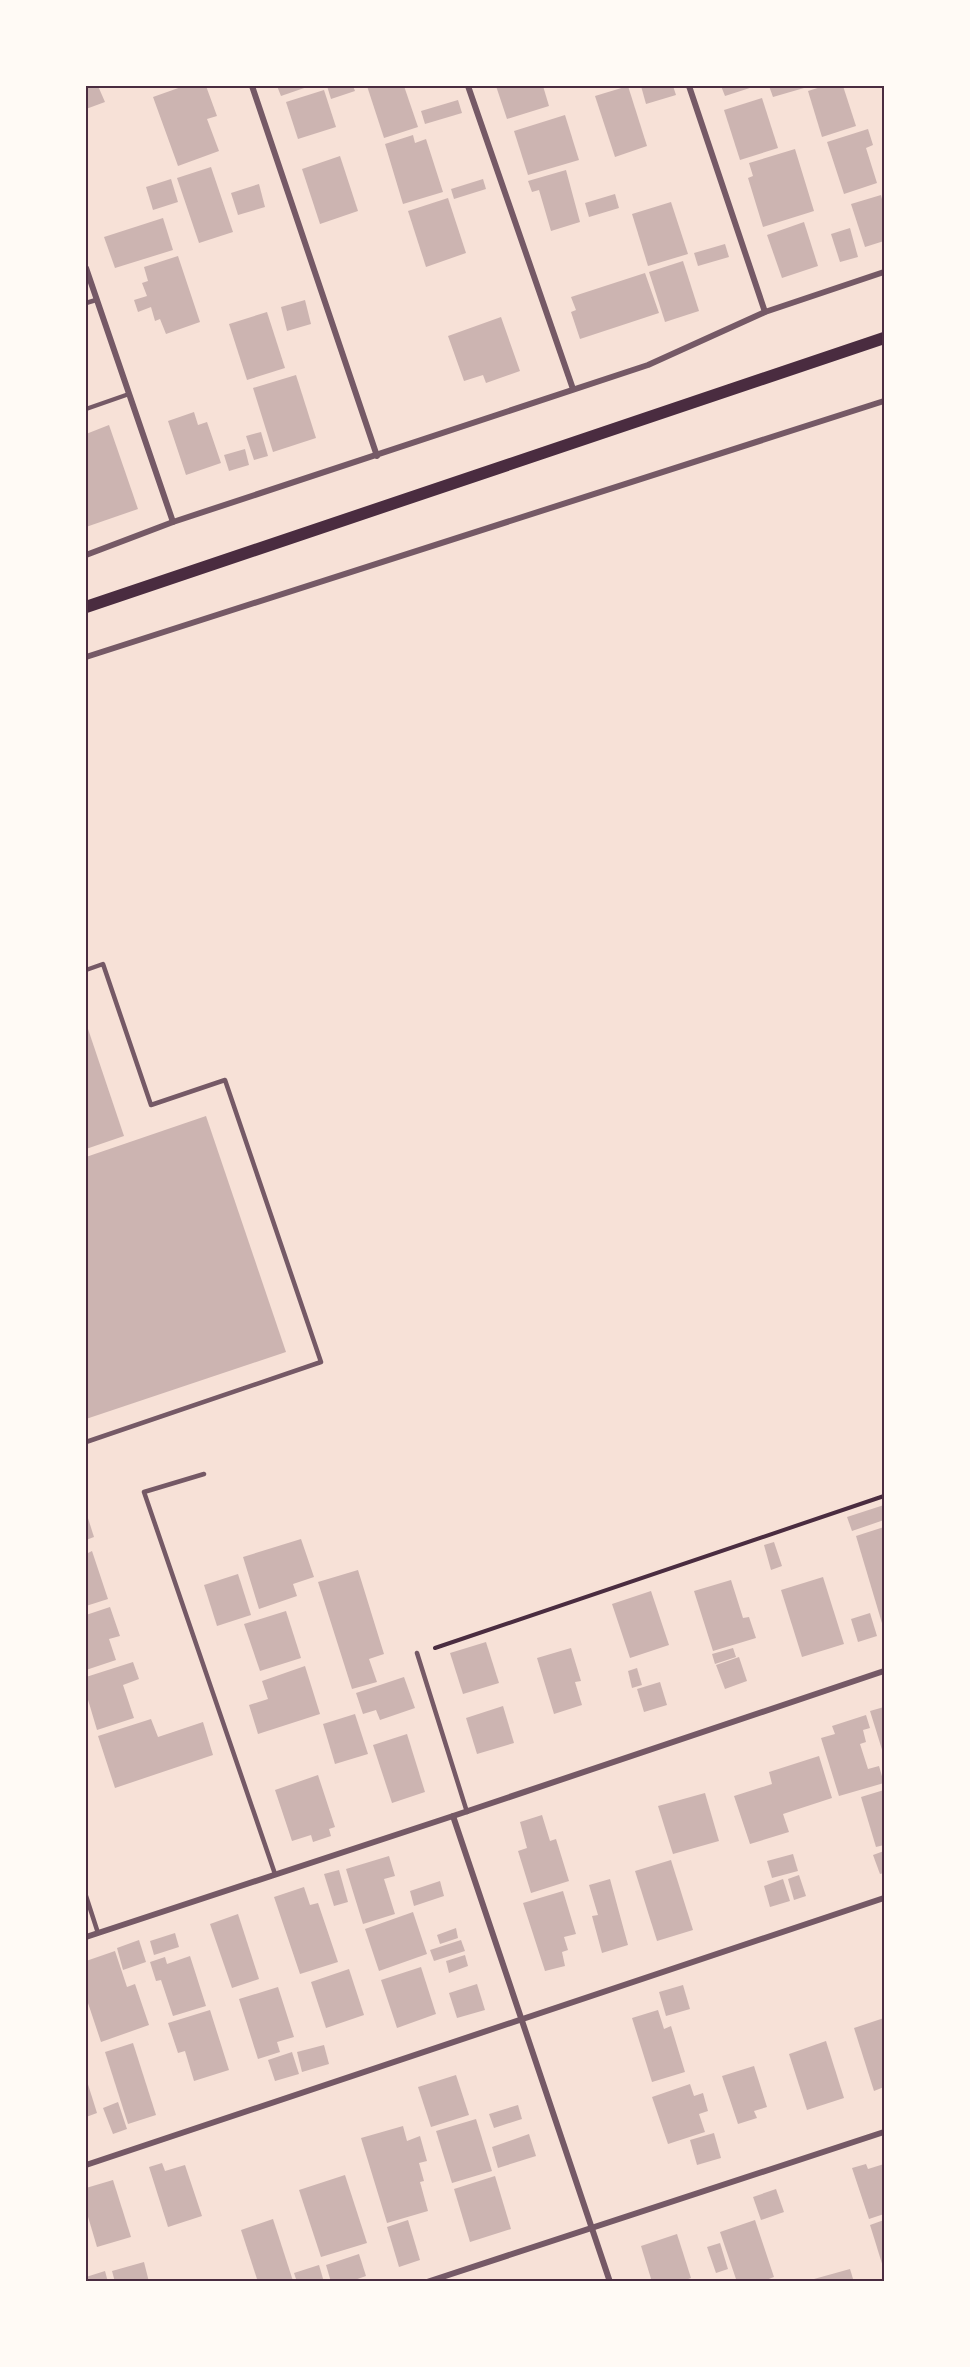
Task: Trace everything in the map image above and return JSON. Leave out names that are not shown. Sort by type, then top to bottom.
[{"type":"main road","points":[[86,607],[885,338]]},
{"type":"street","points":[[252,86],[377,456]]},
{"type":"street","points":[[468,86],[573,389]]},
{"type":"street","points":[[688,86],[765,312]]},
{"type":"street","points":[[86,268],[173,522]]},
{"type":"street","points":[[86,555],[173,522],[648,365],[765,312],[885,272]]},
{"type":"street","points":[[86,657],[885,401]]},
{"type":"street","points":[[86,1937],[885,1671]]},
{"type":"street","points":[[453,1816],[610,2282]]},
{"type":"street","points":[[86,2165],[885,1898]]},
{"type":"street","points":[[427,2282],[592,2226],[885,2132]]},
{"type":"lane","points":[[86,303],[96,300]]},
{"type":"lane","points":[[86,409],[129,394]]},
{"type":"lane","points":[[86,970],[103,964],[151,1105],[225,1080],[321,1362],[86,1442]]},
{"type":"lane","points":[[204,1474],[144,1492],[275,1874]]},
{"type":"lane","points":[[417,1653],[467,1812]]},
{"type":"lane","points":[[86,1896],[98,1933]]},
{"type":"path","points":[[417,1653],[885,1496]]},
{"type":"building","points":[[86,86],[98,86],[105,102],[86,109]]},
{"type":"building","points":[[184,86],[206,86],[217,116],[207,119],[219,151],[178,166],[153,97]]},
{"type":"building","points":[[277,86],[310,86],[281,96]]},
{"type":"building","points":[[327,86],[353,86],[355,91],[331,99]]},
{"type":"building","points":[[367,86],[404,86],[418,127],[384,138]]},
{"type":"building","points":[[496,86],[543,86],[549,106],[507,119]]},
{"type":"building","points":[[628,86],[647,146],[615,157],[595,96]]},
{"type":"building","points":[[641,86],[673,86],[676,95],[646,104]]},
{"type":"building","points":[[721,86],[756,86],[725,96]]},
{"type":"building","points":[[769,86],[803,86],[804,88],[773,97]]},
{"type":"building","points":[[824,86],[843,86],[856,126],[822,137],[808,91]]},
{"type":"building","points":[[324,90],[336,127],[298,139],[286,102]]},
{"type":"building","points":[[762,98],[778,148],[740,160],[724,110]]},
{"type":"building","points":[[458,100],[462,113],[425,124],[421,111]]},
{"type":"building","points":[[565,115],[579,160],[528,175],[514,131]]},
{"type":"building","points":[[868,129],[873,145],[866,148],[877,183],[844,194],[827,142]]},
{"type":"building","points":[[413,135],[415,143],[426,139],[443,192],[403,204],[385,144]]},
{"type":"building","points":[[795,149],[814,211],[763,227],[748,178],[753,176],[749,163]]},
{"type":"building","points":[[340,156],[358,211],[320,224],[302,169]]},
{"type":"building","points":[[211,167],[233,232],[199,243],[177,178]]},
{"type":"building","points":[[566,170],[580,222],[551,231],[539,190],[532,192],[528,181]]},
{"type":"building","points":[[171,179],[178,202],[153,210],[146,187]]},
{"type":"building","points":[[483,179],[486,189],[454,199],[451,189]]},
{"type":"building","points":[[259,184],[265,207],[238,215],[231,193]]},
{"type":"building","points":[[615,194],[619,208],[589,217],[585,203]]},
{"type":"building","points":[[881,195],[884,207],[884,241],[865,247],[851,204]]},
{"type":"building","points":[[448,198],[466,253],[426,267],[408,211]]},
{"type":"building","points":[[671,202],[688,254],[648,266],[632,214]]},
{"type":"building","points":[[163,218],[173,250],[115,268],[104,237]]},
{"type":"building","points":[[804,222],[818,266],[782,278],[767,235]]},
{"type":"building","points":[[850,228],[858,257],[840,262],[831,234]]},
{"type":"building","points":[[725,244],[729,257],[698,266],[694,253]]},
{"type":"building","points":[[178,256],[200,322],[166,334],[160,319],[155,321],[151,307],[138,312],[134,300],[147,296],[142,283],[148,281],[144,267]]},
{"type":"building","points":[[683,261],[699,311],[665,322],[649,272]]},
{"type":"building","points":[[645,273],[659,313],[580,339],[571,312],[576,310],[571,297]]},
{"type":"building","points":[[305,300],[311,324],[287,331],[281,307]]},
{"type":"building","points":[[267,312],[285,368],[247,380],[229,324]]},
{"type":"building","points":[[501,317],[520,371],[486,383],[483,375],[464,381],[448,336]]},
{"type":"building","points":[[296,375],[316,438],[273,452],[253,388]]},
{"type":"building","points":[[194,412],[198,425],[207,422],[221,463],[186,475],[168,421]]},
{"type":"building","points":[[109,425],[138,509],[86,527],[86,434]]},
{"type":"building","points":[[261,432],[268,456],[254,460],[246,436]]},
{"type":"building","points":[[245,449],[249,465],[229,471],[224,455]]},
{"type":"building","points":[[86,1023],[124,1136],[86,1149]]},
{"type":"building","points":[[206,1116],[286,1352],[86,1419],[86,1157]]},
{"type":"building","points":[[884,1505],[884,1520],[852,1531],[847,1517]]},
{"type":"building","points":[[86,1512],[94,1537],[86,1540]]},
{"type":"building","points":[[884,1527],[884,1630],[856,1536]]},
{"type":"building","points":[[301,1539],[314,1577],[293,1584],[297,1596],[259,1609],[243,1557]]},
{"type":"building","points":[[774,1542],[782,1566],[771,1570],[764,1545]]},
{"type":"building","points":[[92,1551],[108,1599],[86,1606],[86,1554]]},
{"type":"building","points":[[358,1570],[384,1654],[369,1659],[377,1682],[352,1689],[318,1582]]},
{"type":"building","points":[[238,1574],[251,1615],[217,1626],[204,1585]]},
{"type":"building","points":[[823,1577],[844,1644],[802,1657],[781,1590]]},
{"type":"building","points":[[731,1580],[743,1618],[749,1617],[756,1638],[713,1651],[694,1591]]},
{"type":"building","points":[[651,1591],[669,1645],[630,1658],[612,1604]]},
{"type":"building","points":[[110,1607],[120,1636],[109,1639],[116,1660],[86,1670],[86,1615]]},
{"type":"building","points":[[286,1611],[301,1658],[260,1671],[244,1624]]},
{"type":"building","points":[[870,1613],[877,1636],[858,1642],[851,1619]]},
{"type":"building","points":[[486,1642],[499,1683],[463,1694],[450,1653]]},
{"type":"building","points":[[571,1648],[581,1681],[575,1682],[582,1705],[554,1714],[537,1658]]},
{"type":"building","points":[[733,1648],[736,1657],[715,1664],[712,1654]]},
{"type":"building","points":[[739,1657],[747,1681],[725,1689],[716,1665]]},
{"type":"building","points":[[133,1662],[139,1679],[123,1685],[134,1718],[97,1730],[86,1693],[86,1677]]},
{"type":"building","points":[[305,1666],[320,1714],[258,1734],[249,1705],[268,1699],[262,1681]]},
{"type":"building","points":[[637,1668],[642,1685],[632,1688],[628,1671]]},
{"type":"building","points":[[404,1677],[415,1708],[380,1720],[376,1710],[363,1714],[356,1693]]},
{"type":"building","points":[[660,1682],[667,1705],[644,1712],[637,1689]]},
{"type":"building","points":[[503,1706],[514,1743],[477,1754],[466,1718]]},
{"type":"building","points":[[884,1707],[884,1756],[870,1711]]},
{"type":"building","points":[[355,1714],[368,1754],[335,1764],[323,1724]]},
{"type":"building","points":[[866,1715],[870,1728],[863,1730],[866,1742],[860,1744],[868,1769],[879,1766],[884,1783],[839,1796],[821,1738],[835,1734],[832,1726]]},
{"type":"building","points":[[151,1719],[158,1737],[203,1722],[213,1755],[115,1788],[98,1736]]},
{"type":"building","points":[[407,1734],[425,1792],[392,1803],[373,1745]]},
{"type":"building","points":[[819,1756],[832,1798],[783,1814],[789,1832],[750,1844],[734,1796],[772,1784],[769,1772]]},
{"type":"building","points":[[318,1775],[335,1827],[329,1829],[331,1836],[313,1842],[311,1835],[292,1841],[275,1790]]},
{"type":"building","points":[[884,1790],[884,1845],[876,1847],[861,1797]]},
{"type":"building","points":[[705,1793],[719,1841],[673,1854],[658,1806]]},
{"type":"building","points":[[542,1815],[550,1841],[556,1839],[569,1881],[531,1893],[518,1851],[527,1848],[520,1822]]},
{"type":"building","points":[[884,1851],[884,1873],[880,1874],[873,1855]]},
{"type":"building","points":[[793,1854],[798,1871],[772,1878],[767,1861]]},
{"type":"building","points":[[389,1856],[395,1876],[384,1879],[395,1914],[363,1924],[346,1869]]},
{"type":"building","points":[[671,1860],[693,1930],[657,1941],[635,1871]]},
{"type":"building","points":[[339,1870],[348,1902],[334,1906],[324,1874]]},
{"type":"building","points":[[799,1875],[806,1896],[794,1900],[788,1879]]},
{"type":"building","points":[[610,1879],[628,1945],[602,1953],[592,1916],[598,1915],[589,1885]]},
{"type":"building","points":[[783,1879],[790,1901],[770,1907],[764,1886]]},
{"type":"building","points":[[440,1881],[444,1896],[414,1906],[410,1891]]},
{"type":"building","points":[[304,1887],[310,1905],[318,1903],[338,1962],[300,1974],[274,1897]]},
{"type":"building","points":[[563,1891],[576,1934],[564,1937],[568,1950],[562,1952],[565,1966],[545,1971],[523,1903]]},
{"type":"building","points":[[413,1912],[427,1954],[379,1971],[365,1929]]},
{"type":"building","points":[[238,1914],[259,1979],[232,1988],[210,1924]]},
{"type":"building","points":[[456,1928],[458,1938],[440,1944],[437,1935]]},
{"type":"building","points":[[175,1933],[179,1947],[154,1955],[150,1941]]},
{"type":"building","points":[[139,1940],[146,1962],[123,1970],[117,1948]]},
{"type":"building","points":[[461,1940],[465,1951],[434,1961],[430,1950]]},
{"type":"building","points":[[115,1951],[127,1987],[135,1984],[149,2025],[101,2042],[86,1997],[86,1961]]},
{"type":"building","points":[[465,1955],[468,1966],[449,1973],[446,1961]]},
{"type":"building","points":[[190,1956],[206,2006],[173,2016],[161,1980],[156,1981],[150,1962],[165,1957],[167,1964]]},
{"type":"building","points":[[421,1967],[436,2014],[397,2028],[381,1980]]},
{"type":"building","points":[[349,1969],[364,2015],[326,2028],[311,1982]]},
{"type":"building","points":[[477,1984],[485,2010],[457,2018],[449,1993]]},
{"type":"building","points":[[683,1985],[690,2009],[666,2016],[659,1992]]},
{"type":"building","points":[[278,1987],[294,2037],[277,2042],[280,2052],[258,2059],[239,1999]]},
{"type":"building","points":[[210,2010],[229,2070],[194,2081],[185,2051],[178,2053],[168,2023]]},
{"type":"building","points":[[658,2010],[664,2029],[671,2026],[685,2072],[652,2082],[632,2018]]},
{"type":"building","points":[[884,2018],[884,2087],[874,2091],[854,2028]]},
{"type":"building","points":[[826,2041],[844,2098],[807,2110],[789,2054]]},
{"type":"building","points":[[133,2043],[156,2115],[128,2124],[105,2052]]},
{"type":"building","points":[[324,2045],[329,2064],[302,2072],[297,2052]]},
{"type":"building","points":[[292,2052],[299,2074],[275,2081],[268,2060]]},
{"type":"building","points":[[754,2066],[767,2107],[754,2111],[757,2118],[738,2124],[722,2076]]},
{"type":"building","points":[[456,2075],[469,2115],[431,2127],[418,2087]]},
{"type":"building","points":[[86,2078],[97,2113],[86,2117]]},
{"type":"building","points":[[690,2084],[694,2096],[703,2093],[708,2111],[699,2114],[705,2132],[668,2144],[652,2097]]},
{"type":"building","points":[[118,2102],[127,2129],[113,2134],[103,2108]]},
{"type":"building","points":[[518,2105],[522,2119],[494,2128],[489,2114]]},
{"type":"building","points":[[476,2119],[492,2171],[452,2183],[436,2131]]},
{"type":"building","points":[[403,2126],[407,2141],[420,2136],[427,2161],[419,2163],[424,2181],[420,2182],[428,2211],[387,2223],[361,2138]]},
{"type":"building","points":[[714,2133],[721,2158],[697,2165],[690,2140]]},
{"type":"building","points":[[529,2134],[536,2156],[498,2168],[492,2147]]},
{"type":"building","points":[[162,2163],[165,2171],[185,2165],[202,2216],[168,2227],[149,2167]]},
{"type":"building","points":[[866,2164],[868,2169],[884,2164],[884,2214],[869,2219],[852,2168]]},
{"type":"building","points":[[345,2175],[367,2243],[321,2257],[299,2190]]},
{"type":"building","points":[[495,2176],[511,2229],[470,2242],[454,2189]]},
{"type":"building","points":[[113,2180],[131,2237],[97,2247],[86,2210],[86,2188]]},
{"type":"building","points":[[776,2189],[784,2212],[761,2220],[753,2197]]},
{"type":"building","points":[[273,2219],[293,2281],[291,2282],[258,2282],[241,2230]]},
{"type":"building","points":[[408,2220],[420,2260],[399,2267],[387,2227]]},
{"type":"building","points":[[755,2220],[774,2277],[761,2282],[737,2282],[720,2232]]},
{"type":"building","points":[[884,2220],[884,2270],[870,2225]]},
{"type":"building","points":[[677,2234],[691,2278],[680,2282],[652,2282],[641,2246]]},
{"type":"building","points":[[720,2243],[728,2269],[716,2273],[707,2247]]},
{"type":"building","points":[[359,2254],[366,2276],[349,2282],[331,2282],[326,2265]]},
{"type":"building","points":[[144,2262],[149,2282],[115,2282],[112,2271]]},
{"type":"building","points":[[319,2265],[324,2282],[297,2282],[294,2273]]},
{"type":"building","points":[[850,2269],[854,2282],[815,2282],[814,2279]]},
{"type":"building","points":[[105,2271],[108,2282],[86,2282],[86,2277]]}]
